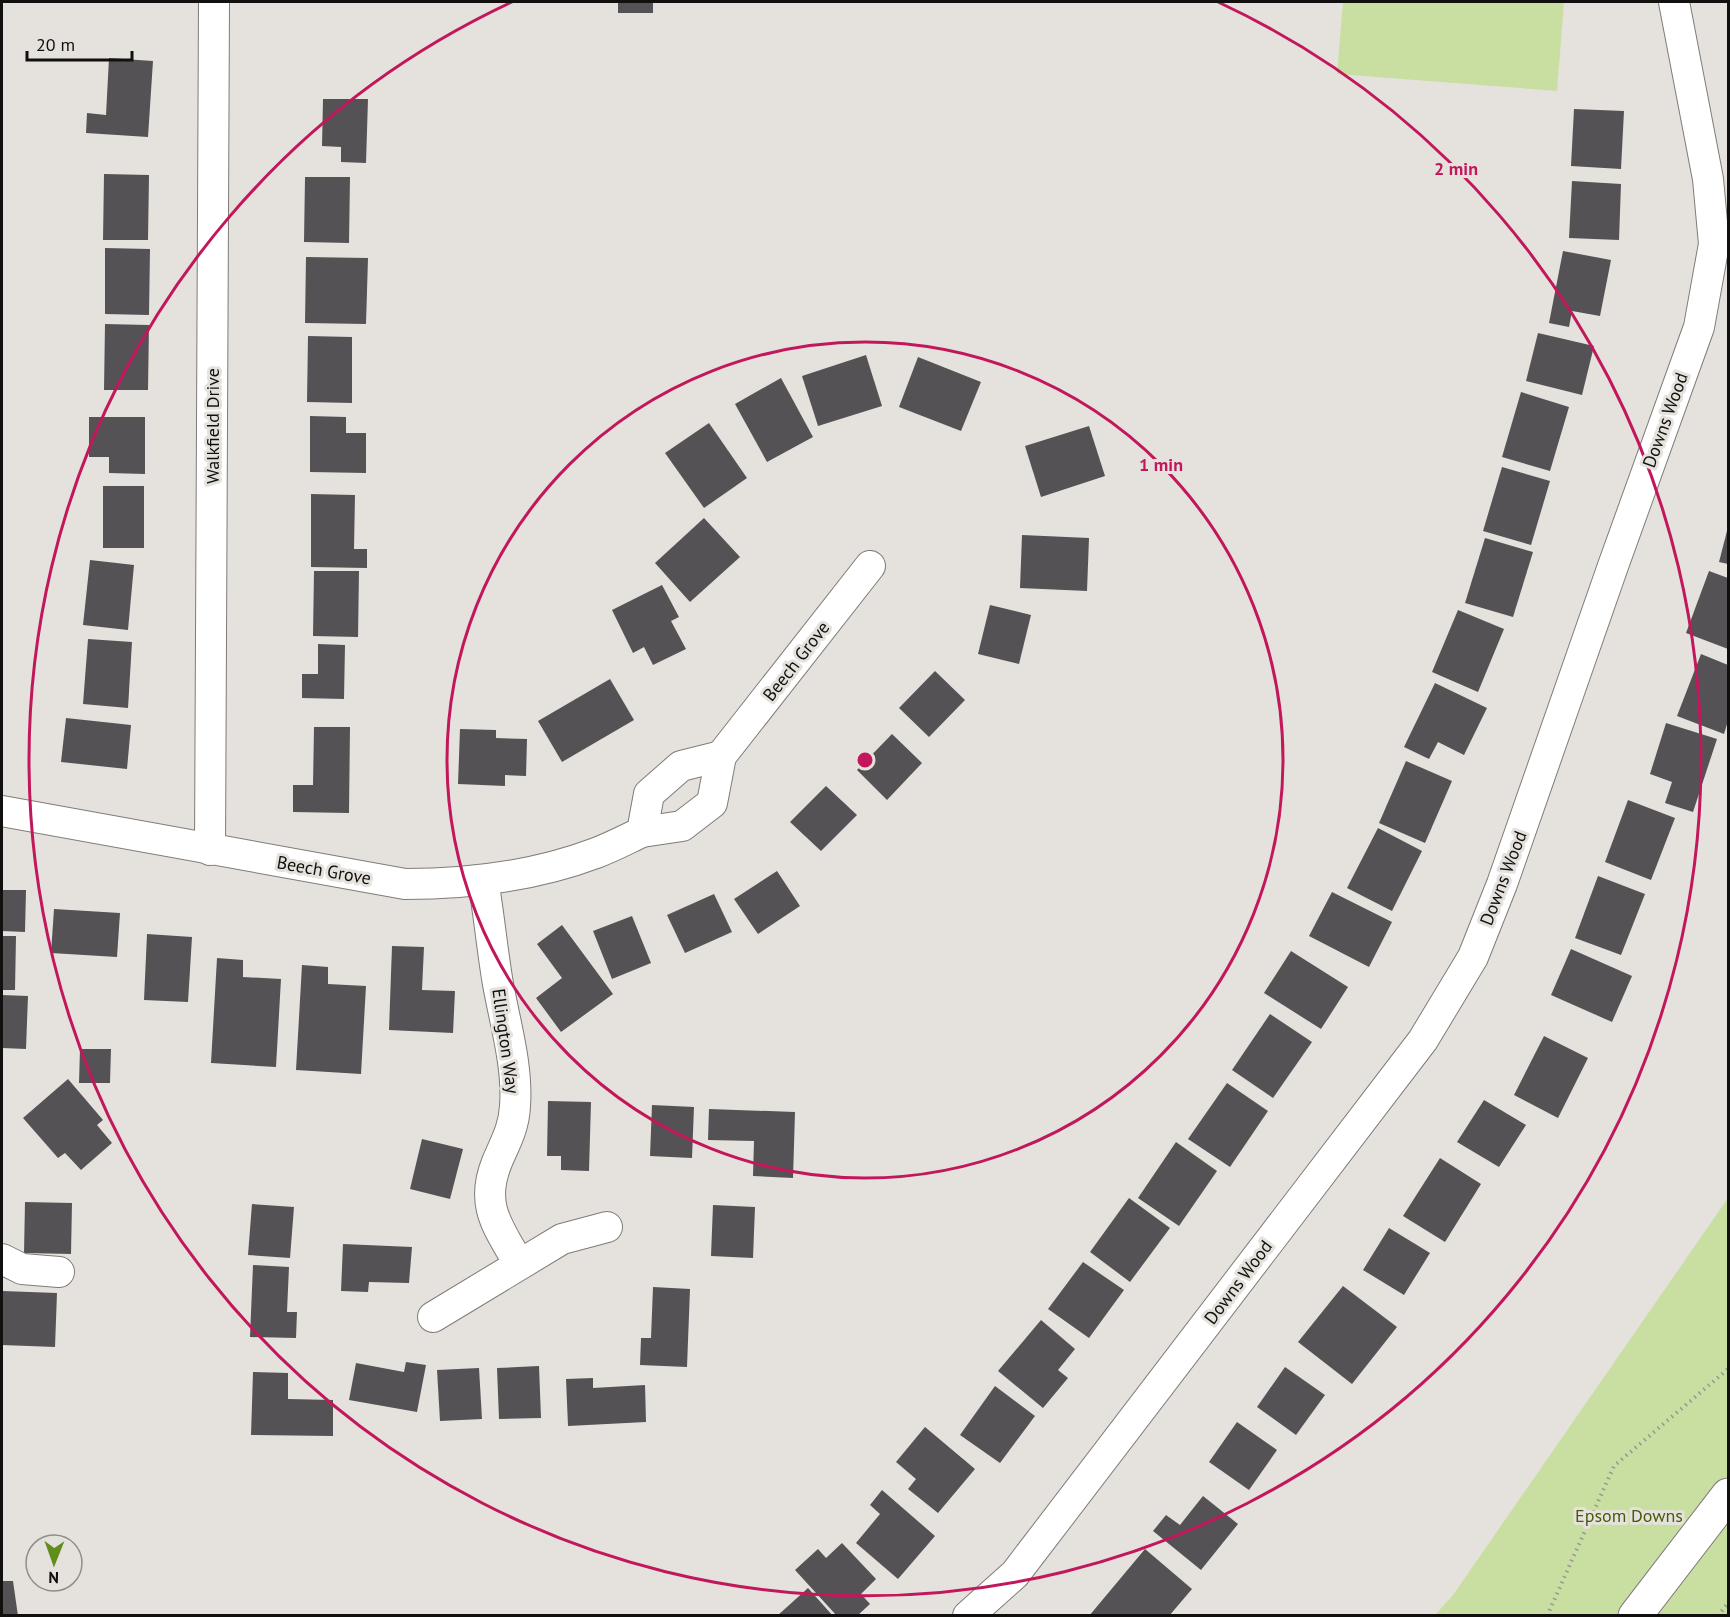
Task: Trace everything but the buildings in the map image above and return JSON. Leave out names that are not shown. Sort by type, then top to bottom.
[{"type":"street","name":"Walkfield Drive","points":[[210,850],[214,2]]},
{"type":"street","name":"Downs Wood","points":[[968,1616],[1015,1574],[1423,1040],[1473,957],[1502,884],[1699,327],[1714,244],[1708,179],[1674,2]]},
{"type":"street","name":"Beech Grove","points":[[2,811],[405,884],[445,884],[483,880],[541,869],[596,853],[642,832],[682,826],[712,803],[721,756],[870,566]]},
{"type":"street","points":[[642,832],[649,794],[681,766],[721,756]]},
{"type":"street","name":"Ellington Way","points":[[483,880],[514,1071],[515,1107],[509,1138],[496,1163],[490,1189],[492,1217],[519,1264]]},
{"type":"street","points":[[433,1317],[562,1239],[607,1227]]},
{"type":"street","points":[[2,1259],[22,1269],[59,1272]]},
{"type":"street","points":[[1635,1616],[1728,1495]]},
{"type":"path","points":[[1547,1616],[1614,1466],[1728,1369]]},
{"type":"path","points":[[1718,1616],[1728,1603]]},
{"type":"green space","points":[[1343,2],[1564,2],[1557,91],[1337,74]]},
{"type":"green space","name":"Epsom Downs","points":[[1728,1198],[1728,1615],[1434,1616],[1453,1595]]}]
